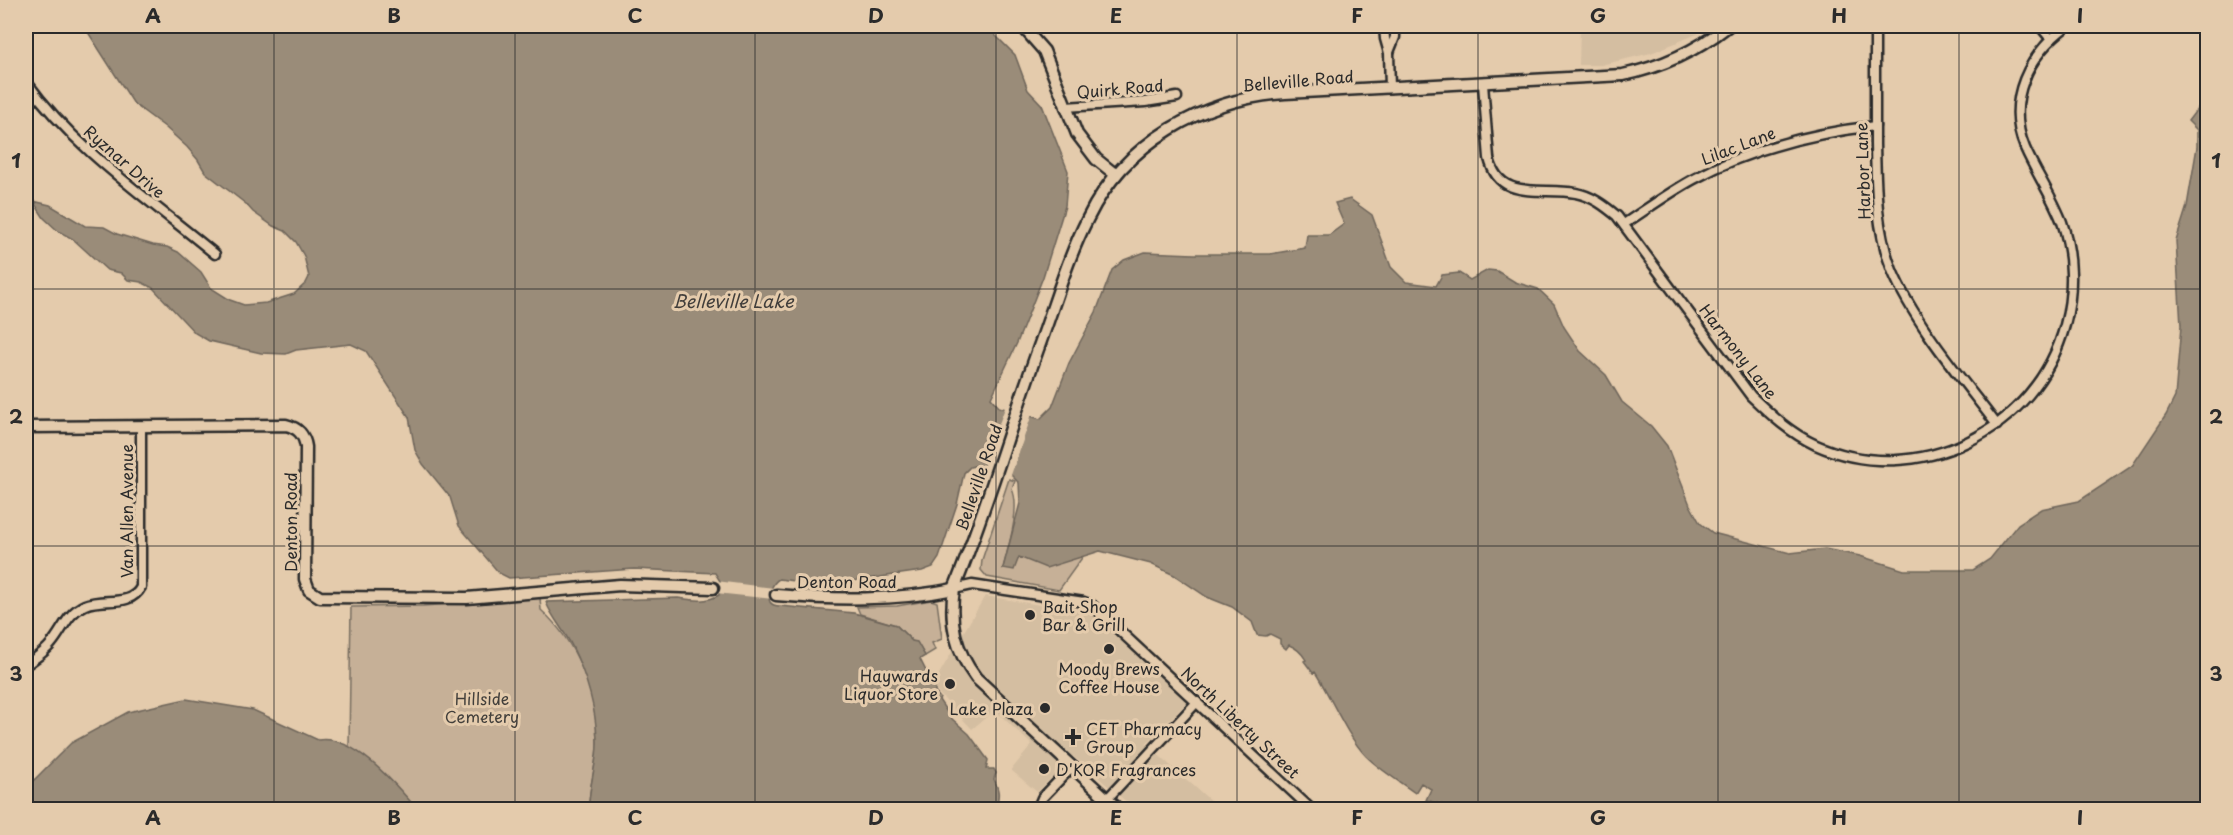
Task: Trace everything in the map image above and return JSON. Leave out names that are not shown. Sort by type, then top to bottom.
[{"type":"main road","name":"Quirk Road","points":[[1023,26],[1044,51],[1065,107],[1085,147],[1116,175]]},
{"type":"main road","name":"Belleville Road","points":[[1119,810],[976,678],[960,652],[951,612],[954,589],[1080,235],[1095,205],[1116,175],[1162,134],[1200,112],[1223,104],[1265,94],[1609,77],[1636,73],[1684,55],[1728,26]]},
{"type":"main road","name":"Denton Road","points":[[26,427],[286,425],[300,432],[304,436],[306,447],[305,579],[309,590],[320,597],[467,598],[620,585],[713,588]]},
{"type":"main road","name":"Denton Road","points":[[776,595],[884,599],[954,589]]},
{"type":"street","points":[[1384,26],[1389,52],[1390,88]]},
{"type":"street","points":[[1389,52],[1395,37],[1395,26]]},
{"type":"street","name":"Harbor Lane","points":[[1875,26],[1877,211],[1883,243],[1893,270],[1915,314],[1997,425]]},
{"type":"street","points":[[2040,26],[2050,38]]},
{"type":"street","name":"Harmony Lane","points":[[1483,84],[1489,158],[1492,169],[1499,179],[1509,186],[1523,190],[1566,191],[1586,196],[1606,207],[1624,224],[1751,396],[1777,420],[1805,439],[1828,450],[1876,460],[1901,460],[1926,457],[1954,448],[1997,425],[2023,401],[2046,371],[2060,340],[2069,302],[2070,264],[2064,230],[2054,203],[2025,148],[2018,118],[2019,96],[2025,75],[2036,55],[2050,38],[2067,26]]},
{"type":"street","name":"Ryznar Drive","points":[[26,81],[51,114],[105,166],[215,254]]},
{"type":"street","name":"Quirk Road","points":[[1065,107],[1144,102],[1177,97]]},
{"type":"street","name":"Lilac Lane","points":[[1624,224],[1692,180],[1742,157],[1809,135],[1875,126]]},
{"type":"street","name":"Van Allen Avenue","points":[[26,665],[50,646],[67,619],[79,608],[95,602],[127,600],[138,593],[142,582],[141,427]]},
{"type":"street","name":"North Liberty Street","points":[[954,589],[972,585],[1092,605],[1312,810]]},
{"type":"street","points":[[1107,799],[1197,702]]},
{"type":"street","points":[[1037,810],[1042,798],[1072,767]]},
{"type":"shaded area","points":[[1580,26],[1707,26],[1697,34],[1651,53],[1601,65],[1579,65]]},
{"type":"shaded area","points":[[985,596],[1090,613],[1187,702],[1146,744],[1220,809],[1135,809],[1073,756],[1037,792],[1011,770],[1032,745],[995,710],[972,729],[932,686]]},
{"type":"green space","points":[[1009,479],[1015,481],[1012,489],[1015,507],[1003,568],[1019,557],[1084,555],[1059,590],[987,577],[981,570],[982,560]]},
{"type":"green space","name":"Hillside Cemetery","points":[[540,598],[541,610],[554,623],[575,653],[589,687],[596,723],[597,750],[589,810],[417,809],[382,772],[349,747],[351,607],[423,606]]},
{"type":"green space","points":[[931,600],[937,602],[942,639],[932,643],[935,650],[925,656],[917,643],[896,625],[860,614],[857,607],[897,606]]},
{"type":"water","name":"Belleville Lake","points":[[84,26],[986,26],[1015,55],[1028,90],[1042,105],[1068,171],[1065,206],[1043,277],[1017,343],[991,398],[999,407],[1040,419],[1052,407],[1069,363],[1096,312],[1112,270],[1124,260],[1145,252],[1270,254],[1305,248],[1307,235],[1329,235],[1344,224],[1335,203],[1350,199],[1372,215],[1391,267],[1406,282],[1436,286],[1442,275],[1459,273],[1470,280],[1488,270],[1497,271],[1515,282],[1538,289],[1554,304],[1564,327],[1580,351],[1606,375],[1622,402],[1651,426],[1667,446],[1690,505],[1700,523],[1713,533],[1790,553],[1825,549],[1860,556],[1904,570],[1973,570],[1990,559],[2018,524],[2041,509],[2079,501],[2132,466],[2166,415],[2175,397],[2181,326],[2176,241],[2187,206],[2197,147],[2197,130],[2188,121],[2207,96],[2207,809],[1458,809],[1426,800],[1431,789],[1421,783],[1415,793],[1366,756],[1345,727],[1315,672],[1313,673],[1297,649],[1289,645],[1286,649],[1280,644],[1280,639],[1270,634],[1257,635],[1252,622],[1232,607],[1207,597],[1174,575],[1151,564],[1100,551],[1046,568],[1019,557],[1014,570],[1003,568],[1020,503],[1019,483],[1011,475],[974,466],[964,473],[957,504],[939,558],[933,567],[922,571],[845,582],[803,582],[779,579],[771,589],[769,599],[776,606],[854,613],[896,625],[912,641],[917,642],[925,656],[920,659],[933,685],[935,684],[935,692],[939,700],[951,718],[969,734],[988,760],[986,769],[994,769],[996,773],[994,779],[998,794],[996,809],[589,809],[597,749],[593,703],[569,640],[546,602],[709,599],[719,595],[720,581],[715,573],[634,569],[509,578],[499,573],[459,526],[450,497],[423,464],[415,450],[409,417],[366,351],[351,344],[296,350],[286,354],[261,353],[209,341],[195,333],[153,288],[141,282],[128,280],[121,273],[107,270],[73,239],[58,231],[44,218],[33,201],[50,205],[85,226],[104,227],[117,234],[178,252],[201,272],[211,288],[230,300],[244,305],[266,303],[294,294],[309,277],[304,256],[296,242],[285,231],[273,226],[253,212],[205,172],[187,147],[134,104]]},
{"type":"water","points":[[186,699],[253,710],[318,740],[332,740],[346,745],[373,763],[417,809],[26,809],[26,788],[71,743],[128,712]]},
{"type":"pier","points":[[1006,405],[1032,414],[1010,478],[982,470]]},
{"type":"pier","points":[[716,581],[774,588],[773,599],[716,593]]},
{"type":"waterway","points":[[26,197],[36,203]]},
{"type":"place","name":"Bait Shop Bar & Grill","points":[[1030,615]]},
{"type":"place","name":"Moody Brews Coffee House","points":[[1109,649]]},
{"type":"place","name":"Haywards Liquor Store","points":[[950,684]]},
{"type":"place","name":"Lake Plaza","points":[[1045,708]]},
{"type":"place","name":"CET Pharmacy Group","points":[[1073,737]]},
{"type":"place","name":"D'KOR Fragrances","points":[[1044,769]]}]
